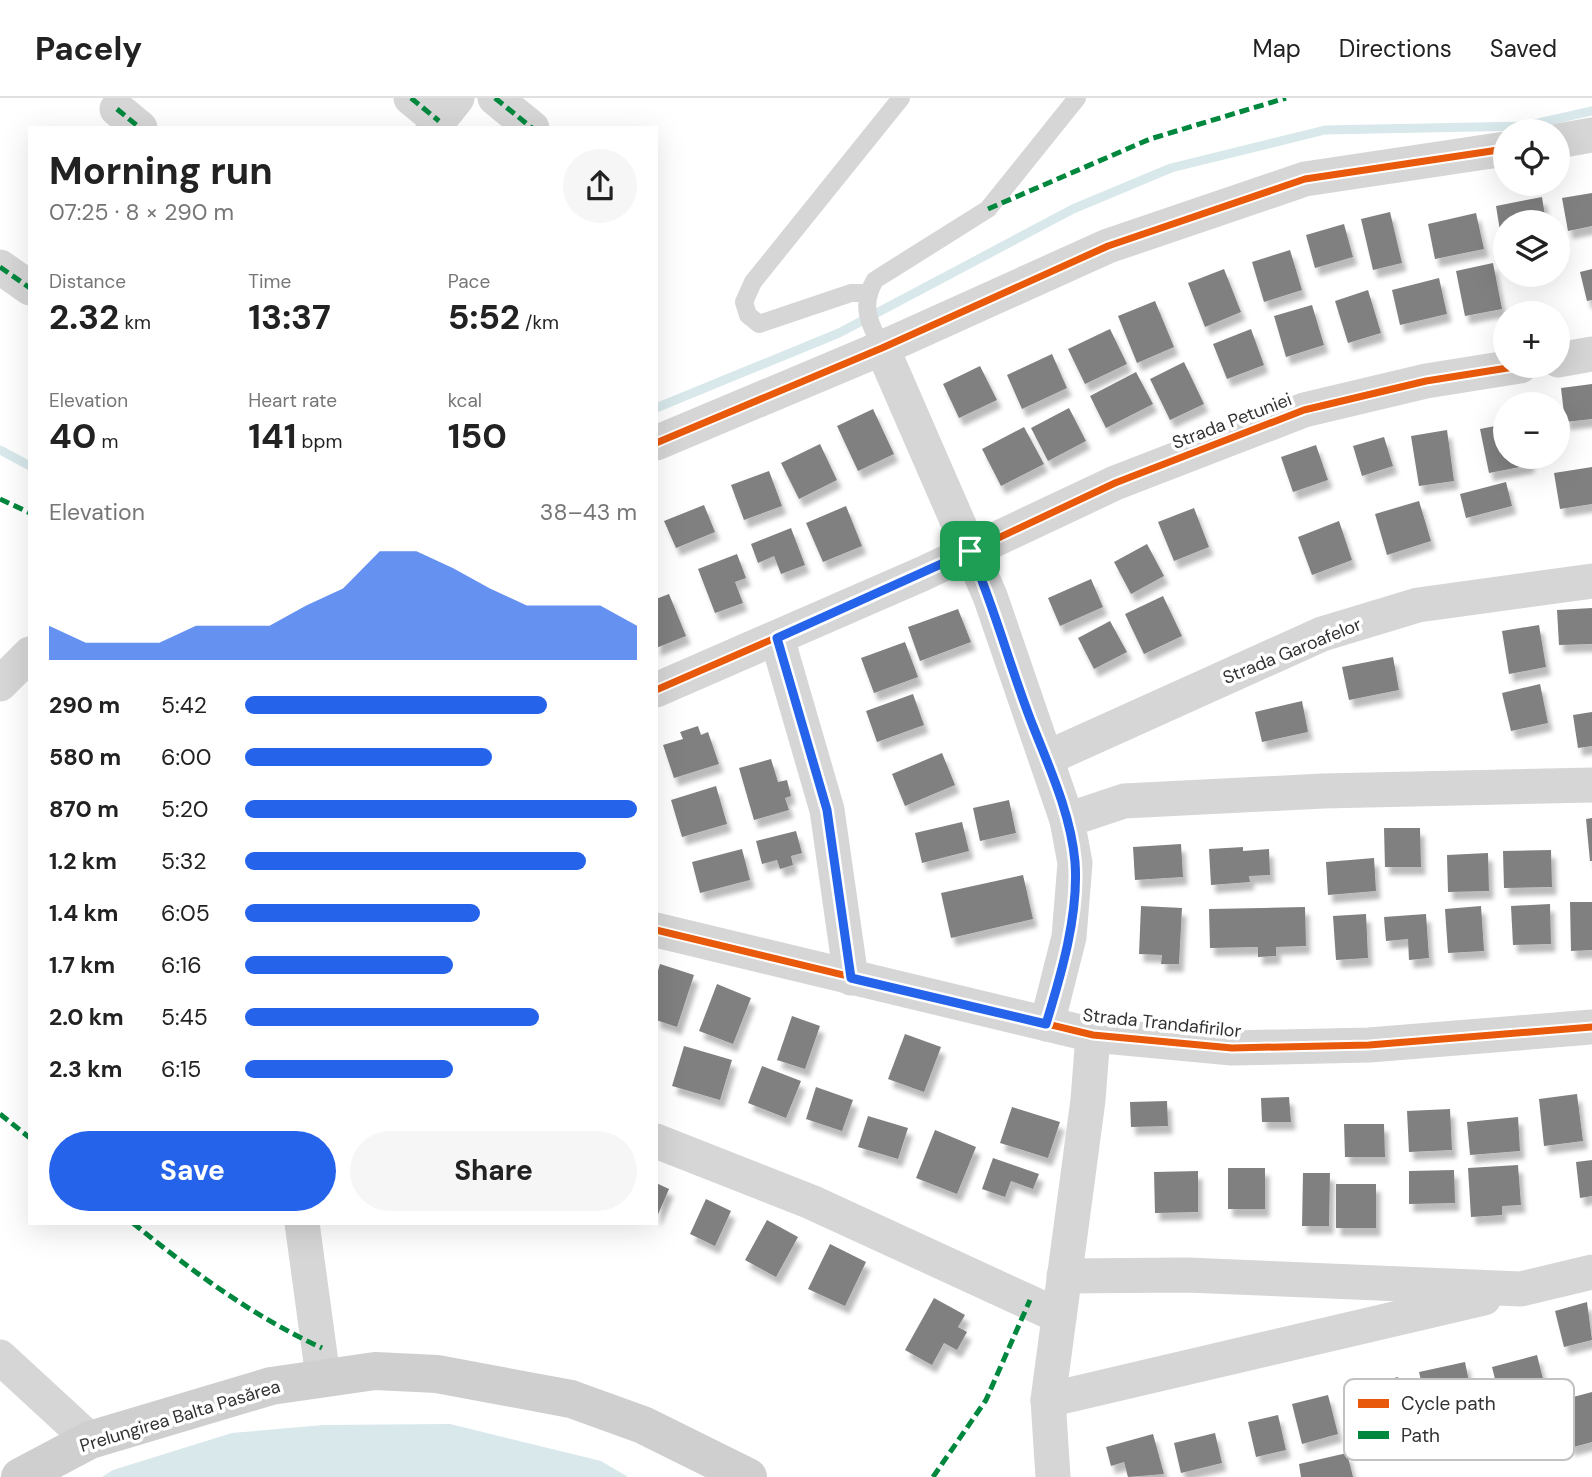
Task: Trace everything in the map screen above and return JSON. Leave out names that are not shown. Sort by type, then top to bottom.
[{"type":"street","points":[[411,98],[443,116]]},
{"type":"street","points":[[495,98],[530,126]]},
{"type":"street","points":[[1570,139],[1592,135]]},
{"type":"street","points":[[658,442],[878,340],[1108,246],[1305,179],[1493,151]]},
{"type":"street","points":[[0,267],[28,287]]},
{"type":"street","points":[[878,340],[990,596],[1067,820],[1075,863],[1069,937],[1046,1024]]},
{"type":"street","points":[[1570,358],[1592,354]]},
{"type":"street","name":"Strada Petuniei","points":[[658,689],[970,551],[1115,483],[1304,410],[1426,381],[1493,370]]},
{"type":"street","name":"Strada Garoafelor","points":[[1046,758],[1322,634],[1418,605],[1592,581]]},
{"type":"street","points":[[777,638],[827,810],[851,978]]},
{"type":"street","points":[[0,684],[28,656]]},
{"type":"street","points":[[1067,820],[1124,801],[1323,791],[1592,786]]},
{"type":"street","name":"Strada Trandafirilor","points":[[658,930],[1093,1035],[1232,1048],[1369,1045],[1592,1027]]},
{"type":"street","points":[[1053,1477],[1048,1401],[1088,1100],[1093,1035]]},
{"type":"street","points":[[658,1142],[811,1202],[1059,1316]]},
{"type":"street","points":[[302,1225],[323,1377]]},
{"type":"street","points":[[1048,1401],[1399,1320],[1592,1272]]},
{"type":"street","points":[[1064,1276],[1187,1275],[1521,1289]]},
{"type":"street","points":[[1393,1283],[1399,1320]]},
{"type":"street","points":[[0,1357],[90,1440]]},
{"type":"street","name":"Prelungirea Balta Pasărea","points":[[20,1477],[90,1440],[271,1386],[375,1371],[437,1374],[571,1399],[643,1425],[748,1477]]},
{"type":"lane","points":[[866,300],[850,293],[760,324],[748,314],[744,302],[753,282],[901,98]]},
{"type":"lane","points":[[878,340],[866,300],[875,280],[988,209],[1077,98]]},
{"type":"shaded area","points":[[450,1424],[601,1461],[628,1477],[102,1477],[113,1470],[232,1433],[324,1425]]},
{"type":"building","points":[[1592,193],[1592,226],[1570,231],[1570,210],[1564,210],[1562,198]]},
{"type":"building","points":[[1542,197],[1544,210],[1497,210],[1496,206]]},
{"type":"building","points":[[1390,212],[1402,263],[1373,270],[1361,219]]},
{"type":"building","points":[[1476,213],[1484,249],[1435,259],[1428,224]]},
{"type":"building","points":[[1344,224],[1353,257],[1315,268],[1306,235]]},
{"type":"building","points":[[1290,250],[1302,290],[1264,302],[1252,262]]},
{"type":"building","points":[[1493,263],[1493,287],[1498,287],[1500,301],[1493,301],[1493,311],[1465,316],[1456,271]]},
{"type":"building","points":[[1224,269],[1241,312],[1205,327],[1188,283]]},
{"type":"building","points":[[1592,269],[1592,300],[1587,301],[1580,272]]},
{"type":"building","points":[[1439,278],[1447,314],[1400,325],[1392,290]]},
{"type":"building","points":[[1368,290],[1381,333],[1348,343],[1335,301]]},
{"type":"building","points":[[1155,301],[1174,347],[1137,363],[1118,316]]},
{"type":"building","points":[[1312,305],[1324,345],[1286,357],[1274,316]]},
{"type":"building","points":[[1110,329],[1127,364],[1085,384],[1068,349]]},
{"type":"building","points":[[1251,329],[1264,365],[1227,379],[1213,344]]},
{"type":"building","points":[[1052,354],[1067,388],[1022,409],[1007,375]]},
{"type":"building","points":[[1184,362],[1204,404],[1170,420],[1150,379]]},
{"type":"building","points":[[980,366],[997,400],[959,418],[943,384]]},
{"type":"building","points":[[1136,372],[1153,404],[1106,428],[1090,396]]},
{"type":"building","points":[[1592,384],[1592,419],[1570,421],[1570,392],[1561,392],[1561,388]]},
{"type":"building","points":[[1069,408],[1086,441],[1048,461],[1031,428]]},
{"type":"building","points":[[873,409],[894,454],[858,471],[837,426]]},
{"type":"building","points":[[1493,426],[1493,469],[1510,469],[1489,473],[1480,429]]},
{"type":"building","points":[[1024,427],[1044,464],[1001,486],[982,449]]},
{"type":"building","points":[[1447,430],[1454,481],[1419,486],[1411,436]]},
{"type":"building","points":[[1384,437],[1393,466],[1362,476],[1353,446]]},
{"type":"building","points":[[820,444],[837,480],[799,499],[781,463]]},
{"type":"building","points":[[1316,445],[1328,480],[1293,492],[1281,457]]},
{"type":"building","points":[[1592,467],[1592,504],[1560,509],[1554,473]]},
{"type":"building","points":[[769,471],[782,506],[744,520],[731,485]]},
{"type":"building","points":[[1506,482],[1512,506],[1466,518],[1460,494]]},
{"type":"building","points":[[1419,501],[1431,541],[1387,555],[1375,514]]},
{"type":"building","points":[[704,505],[715,532],[676,548],[664,521]]},
{"type":"building","points":[[846,506],[862,546],[823,562],[806,523]]},
{"type":"building","points":[[1194,508],[1209,547],[1174,561],[1158,522]]},
{"type":"building","points":[[1339,521],[1352,560],[1312,575],[1298,537]]},
{"type":"building","points":[[791,528],[805,565],[781,574],[774,556],[758,563],[751,544]]},
{"type":"building","points":[[1147,544],[1164,576],[1131,594],[1114,562]]},
{"type":"building","points":[[737,554],[746,578],[735,582],[743,603],[715,613],[698,569]]},
{"type":"building","points":[[1091,579],[1103,607],[1060,626],[1048,598]]},
{"type":"building","points":[[669,594],[686,636],[658,647],[658,598]]},
{"type":"building","points":[[1163,596],[1182,636],[1144,654],[1125,614]]},
{"type":"building","points":[[1592,608],[1592,644],[1559,645],[1557,610]]},
{"type":"building","points":[[958,609],[971,642],[920,661],[908,627]]},
{"type":"building","points":[[1110,621],[1127,652],[1094,669],[1078,638]]},
{"type":"building","points":[[1539,625],[1546,667],[1509,674],[1502,631]]},
{"type":"building","points":[[905,642],[918,677],[874,693],[861,658]]},
{"type":"building","points":[[1393,657],[1399,690],[1349,700],[1342,667]]},
{"type":"building","points":[[1540,684],[1548,723],[1511,731],[1502,693]]},
{"type":"building","points":[[913,694],[924,725],[877,742],[866,711]]},
{"type":"building","points":[[1302,701],[1308,732],[1262,742],[1255,712]]},
{"type":"building","points":[[1592,712],[1592,746],[1578,748],[1573,715]]},
{"type":"building","points":[[698,726],[701,735],[708,732],[719,764],[674,778],[663,745],[683,739],[680,732]]},
{"type":"building","points":[[942,753],[955,785],[905,806],[892,774]]},
{"type":"building","points":[[771,759],[778,782],[787,780],[791,796],[785,798],[789,810],[754,820],[739,768]]},
{"type":"building","points":[[716,786],[727,824],[682,837],[671,800]]},
{"type":"building","points":[[1009,800],[1016,833],[980,841],[973,808]]},
{"type":"building","points":[[1592,818],[1592,861],[1590,861],[1586,819]]},
{"type":"building","points":[[962,822],[969,851],[922,863],[915,833]]},
{"type":"building","points":[[1384,828],[1420,828],[1421,867],[1385,867]]},
{"type":"building","points":[[796,831],[802,853],[791,856],[793,865],[780,869],[777,860],[762,864],[756,841]]},
{"type":"building","points":[[1181,844],[1183,877],[1135,880],[1133,847]]},
{"type":"building","points":[[1243,847],[1243,851],[1269,849],[1270,875],[1249,876],[1250,882],[1211,885],[1209,849]]},
{"type":"building","points":[[742,849],[750,880],[700,893],[692,862]]},
{"type":"building","points":[[1551,850],[1552,887],[1504,888],[1503,851]]},
{"type":"building","points":[[1488,853],[1489,891],[1448,892],[1447,855]]},
{"type":"building","points":[[1374,858],[1376,891],[1328,895],[1326,862]]},
{"type":"building","points":[[1023,875],[1033,919],[951,938],[941,893]]},
{"type":"building","points":[[1570,902],[1592,902],[1592,950],[1571,951]]},
{"type":"building","points":[[1550,904],[1551,944],[1513,945],[1511,906]]},
{"type":"building","points":[[1141,906],[1182,908],[1179,964],[1161,964],[1162,955],[1139,954]]},
{"type":"building","points":[[1481,906],[1484,951],[1448,953],[1445,909]]},
{"type":"building","points":[[1305,907],[1306,946],[1276,947],[1276,956],[1258,957],[1258,947],[1210,948],[1209,909]]},
{"type":"building","points":[[1366,914],[1368,958],[1336,960],[1333,916]]},
{"type":"building","points":[[1426,914],[1429,958],[1409,960],[1408,939],[1386,941],[1384,917]]},
{"type":"building","points":[[660,964],[694,975],[677,1027],[658,1021]]},
{"type":"building","points":[[717,984],[751,998],[733,1044],[699,1031]]},
{"type":"building","points":[[792,1016],[820,1026],[805,1069],[777,1060]]},
{"type":"building","points":[[905,1034],[941,1047],[924,1092],[888,1079]]},
{"type":"building","points":[[684,1046],[732,1060],[720,1100],[672,1086]]},
{"type":"building","points":[[762,1066],[801,1081],[786,1118],[748,1103]]},
{"type":"building","points":[[816,1087],[853,1100],[842,1131],[806,1119]]},
{"type":"building","points":[[1577,1094],[1583,1141],[1544,1146],[1539,1099]]},
{"type":"building","points":[[1289,1097],[1291,1122],[1262,1122],[1261,1098]]},
{"type":"building","points":[[1167,1101],[1168,1126],[1131,1127],[1130,1102]]},
{"type":"building","points":[[1012,1107],[1060,1122],[1048,1158],[1000,1143]]},
{"type":"building","points":[[1450,1109],[1452,1150],[1409,1152],[1407,1111]]},
{"type":"building","points":[[868,1116],[908,1128],[898,1159],[858,1147]]},
{"type":"building","points":[[1518,1117],[1520,1151],[1470,1155],[1467,1122]]},
{"type":"building","points":[[1344,1124],[1384,1124],[1385,1157],[1345,1157]]},
{"type":"building","points":[[935,1130],[976,1147],[957,1194],[916,1178]]},
{"type":"building","points":[[993,1158],[1039,1174],[1033,1189],[1011,1181],[1005,1197],[982,1189]]},
{"type":"building","points":[[1592,1160],[1592,1196],[1580,1198],[1576,1162]]},
{"type":"building","points":[[1518,1165],[1521,1205],[1502,1206],[1502,1215],[1471,1217],[1468,1168]]},
{"type":"building","points":[[1228,1168],[1265,1168],[1265,1209],[1228,1209]]},
{"type":"building","points":[[1454,1170],[1455,1203],[1409,1204],[1409,1171]]},
{"type":"building","points":[[1198,1171],[1198,1212],[1155,1213],[1154,1172]]},
{"type":"building","points":[[1303,1173],[1330,1173],[1329,1226],[1302,1226]]},
{"type":"building","points":[[658,1184],[669,1189],[658,1214]]},
{"type":"building","points":[[1336,1184],[1376,1184],[1376,1228],[1336,1228]]},
{"type":"building","points":[[706,1199],[731,1211],[715,1246],[690,1234]]},
{"type":"building","points":[[767,1220],[798,1237],[776,1277],[745,1260]]},
{"type":"building","points":[[830,1244],[866,1262],[845,1306],[808,1289]]},
{"type":"building","points":[[934,1298],[965,1315],[958,1327],[967,1332],[957,1350],[944,1343],[932,1365],[905,1350]]},
{"type":"building","points":[[1587,1302],[1592,1340],[1564,1347],[1555,1311]]},
{"type":"building","points":[[1537,1355],[1543,1379],[1495,1379],[1492,1367]]},
{"type":"building","points":[[1465,1362],[1468,1379],[1421,1379],[1419,1372]]},
{"type":"building","points":[[1592,1392],[1592,1442],[1574,1447],[1574,1397]]},
{"type":"building","points":[[1328,1395],[1338,1434],[1302,1444],[1292,1404]]},
{"type":"building","points":[[1278,1415],[1286,1450],[1256,1457],[1248,1422]]},
{"type":"building","points":[[1215,1433],[1222,1463],[1181,1473],[1174,1443]]},
{"type":"building","points":[[1153,1434],[1164,1474],[1128,1477],[1124,1462],[1111,1466],[1106,1447]]},
{"type":"building","points":[[1344,1454],[1344,1460],[1349,1460],[1353,1477],[1301,1477],[1299,1464]]},
{"type":"waterway","points":[[658,407],[839,333],[1073,209],[1171,168],[1325,130],[1525,126],[1592,111]]},
{"type":"waterway","points":[[0,450],[28,465]]},
{"type":"marked path","points":[[411,98],[439,121]]},
{"type":"marked path","points":[[495,98],[530,126]]},
{"type":"marked path","points":[[988,209],[1150,139],[1286,98]]},
{"type":"marked path","points":[[117,109],[138,126]]},
{"type":"marked path","points":[[0,267],[28,287]]},
{"type":"marked path","points":[[0,499],[28,512]]},
{"type":"marked path","points":[[0,1114],[28,1136]]},
{"type":"marked path","points":[[136,1225],[223,1292],[322,1348]]},
{"type":"marked path","points":[[933,1477],[986,1400],[1030,1300]]},
{"type":"cycle path","points":[[658,442],[882,348],[1108,246],[1305,179],[1493,151]]},
{"type":"cycle path","points":[[658,689],[922,574],[1115,483],[1304,410],[1426,381],[1493,370]]},
{"type":"cycle path","points":[[658,930],[1093,1035],[1232,1048],[1369,1045],[1592,1027]]},
{"type":"route","points":[[970,551],[990,596],[1067,820],[1075,863],[1069,937],[1046,1024],[851,978],[827,810],[777,638],[970,551]]}]
